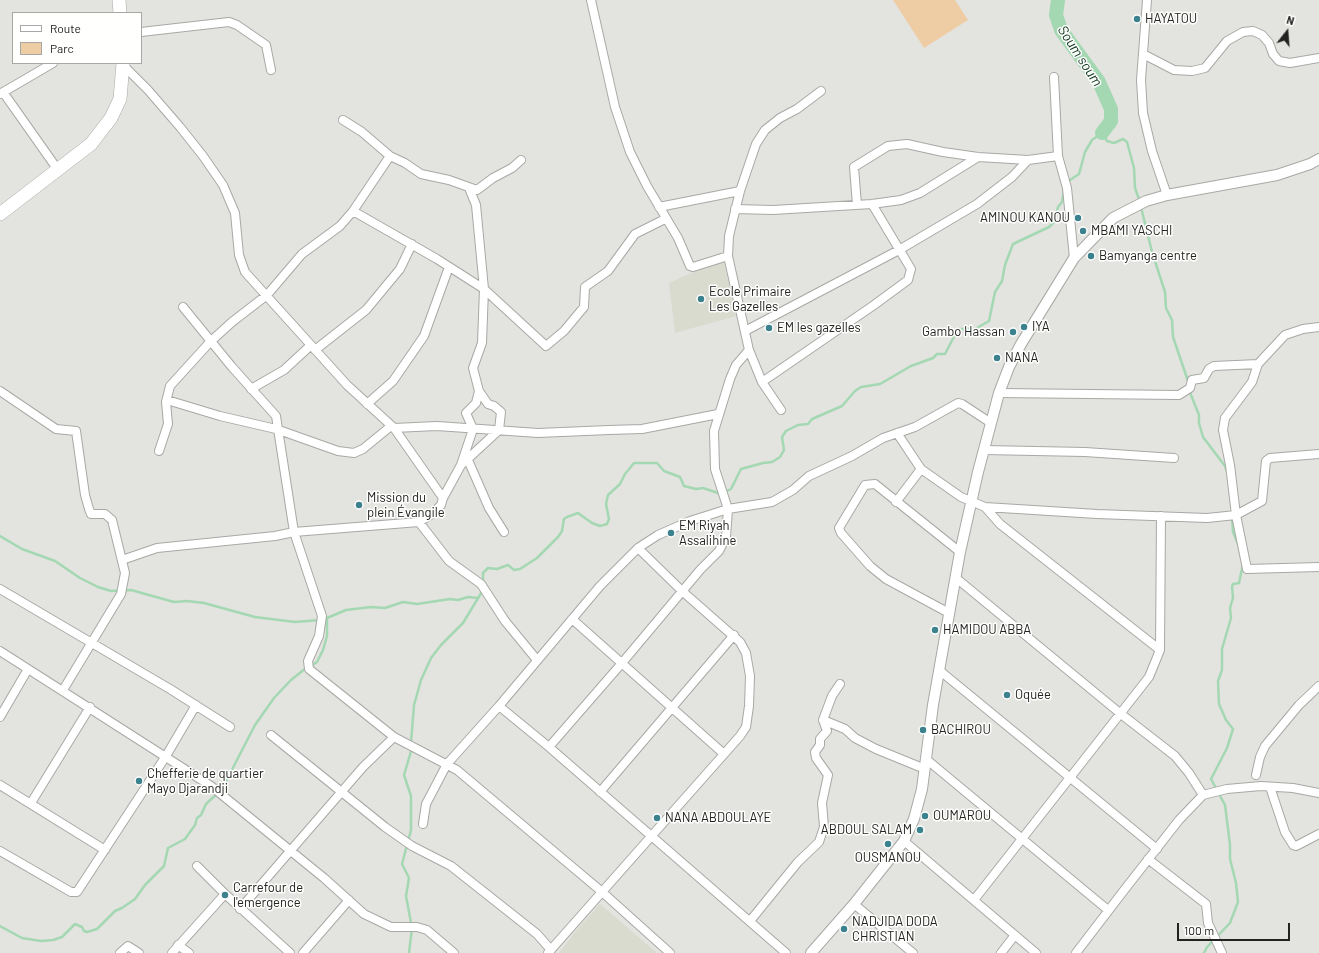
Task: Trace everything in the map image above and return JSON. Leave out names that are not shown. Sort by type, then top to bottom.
[{"type":"main road","points":[[119,0],[120,12]]},
{"type":"main road","points":[[0,214],[91,144],[111,118],[120,99],[123,64]]},
{"type":"street","points":[[591,0],[615,107],[630,152],[665,219],[678,238],[690,266],[693,267],[728,256]]},
{"type":"street","points":[[1146,0],[1141,80],[1143,113],[1152,151],[1167,195]]},
{"type":"street","points":[[142,32],[229,22],[237,25],[266,45],[271,70]]},
{"type":"street","points":[[1143,54],[1174,70],[1192,71],[1205,68],[1227,41],[1243,32],[1253,31],[1262,35],[1269,43],[1273,54],[1279,61],[1290,63],[1319,58]]},
{"type":"street","points":[[51,64],[1,93],[58,170]]},
{"type":"street","points":[[123,64],[148,90],[204,156],[223,185],[235,213],[240,255],[245,272],[313,348],[367,404],[392,427],[443,498]]},
{"type":"street","points":[[1054,78],[1058,156],[1067,188],[1074,258]]},
{"type":"street","points":[[781,410],[762,382],[749,350],[734,289],[728,256],[729,236],[740,191],[756,144],[765,130],[780,118],[797,109],[821,91]]},
{"type":"street","points":[[343,120],[362,132],[390,156],[405,162],[421,174],[433,178],[449,180],[477,190],[493,178],[512,168],[521,160]]},
{"type":"street","points":[[857,204],[854,167],[888,146],[907,144],[943,152],[978,157],[1028,160],[1058,156]]},
{"type":"street","points":[[159,451],[168,424],[167,400],[170,386],[210,342],[232,322],[267,295],[302,254],[340,226],[353,211],[390,156]]},
{"type":"street","points":[[735,209],[773,210],[872,204],[901,200],[920,193],[978,157]]},
{"type":"street","points":[[811,953],[854,904],[904,841],[914,819],[922,789],[939,670],[960,552],[971,501],[999,393],[1009,367],[1021,344],[1074,258],[1113,218],[1146,201],[1167,195],[1277,175],[1310,164],[1319,159]]},
{"type":"street","points":[[745,331],[899,250],[977,204],[1012,177],[1028,160]]},
{"type":"street","points":[[122,560],[157,548],[275,536],[294,532],[418,522],[432,514],[441,505],[443,498],[465,462],[499,430],[501,412],[494,406],[488,404],[479,391],[473,368],[482,344],[484,289],[476,205],[469,188]]},
{"type":"street","points":[[659,207],[740,191]]},
{"type":"street","points":[[762,382],[874,306],[908,280],[911,269],[872,204]]},
{"type":"street","points":[[353,211],[449,266],[484,289],[546,346],[564,331],[584,307],[585,287],[608,271],[635,234],[665,219]]},
{"type":"street","points":[[252,389],[284,370],[366,310],[400,269],[412,244]]},
{"type":"street","points":[[367,404],[393,382],[424,336],[449,266]]},
{"type":"street","points":[[183,307],[210,342],[276,416],[276,429],[294,532],[322,619],[308,667],[394,737],[457,770],[601,892],[670,953]]},
{"type":"street","points":[[1319,327],[1303,329],[1285,335],[1258,364],[1252,382],[1225,418],[1223,430],[1234,492],[1233,516],[1247,569],[1319,567]]},
{"type":"street","points":[[549,747],[682,591],[719,551],[726,537],[728,509],[720,489],[715,469],[714,431],[718,414],[736,365],[749,350]]},
{"type":"street","points":[[999,393],[1179,395],[1190,388],[1192,380],[1204,378],[1209,369],[1214,366],[1258,364]]},
{"type":"street","points":[[479,391],[476,402],[466,413],[473,429],[465,462],[489,508],[504,532]]},
{"type":"street","points":[[0,392],[56,429],[76,431],[88,509],[91,514],[105,514],[112,520],[125,573],[122,591],[63,690]]},
{"type":"street","points":[[167,400],[220,416],[276,429],[338,451],[354,453],[363,449],[392,427],[438,426],[538,433],[642,429],[718,414]]},
{"type":"street","points":[[423,824],[426,804],[447,764],[499,706],[600,586],[638,548],[658,535],[690,521],[728,509],[772,502],[793,490],[809,476],[852,456],[883,438],[915,427],[958,403],[962,404],[991,423]]},
{"type":"street","points":[[897,433],[920,469],[961,497],[985,507],[1161,516],[1207,518],[1233,516],[1262,501],[1266,461],[1270,458],[1319,454]]},
{"type":"street","points":[[984,450],[1085,452],[1174,458]]},
{"type":"street","points":[[896,502],[920,469]]},
{"type":"street","points":[[949,613],[886,579],[870,566],[841,533],[839,528],[840,524],[865,485],[875,484],[960,552]]},
{"type":"street","points":[[985,507],[1000,524],[1160,650]]},
{"type":"street","points":[[974,900],[1121,714],[1149,677],[1157,661],[1160,650],[1161,516]]},
{"type":"street","points":[[418,522],[449,561],[483,586],[505,621],[537,660]]},
{"type":"street","points":[[271,735],[403,840],[452,866],[537,934],[549,951],[740,736],[746,727],[749,706],[750,676],[746,654],[740,642],[734,635],[682,591],[638,548]]},
{"type":"street","points":[[956,578],[1174,756],[1205,794]]},
{"type":"street","points":[[0,589],[196,705],[230,727]]},
{"type":"street","points":[[572,619],[724,754]]},
{"type":"street","points":[[600,792],[734,635]]},
{"type":"street","points":[[0,651],[90,707],[225,796],[291,850],[364,914],[391,927],[413,927],[427,930],[454,953]]},
{"type":"street","points":[[0,717],[28,669]]},
{"type":"street","points":[[939,670],[1071,776],[1157,848]]},
{"type":"street","points":[[750,921],[798,862],[819,842],[824,827],[822,803],[828,775],[816,758],[815,752],[820,745],[820,738],[827,731],[823,720],[832,696],[840,684]]},
{"type":"street","points":[[1261,786],[1256,775],[1260,757],[1265,746],[1299,705],[1319,686]]},
{"type":"street","points":[[0,851],[71,892],[77,892],[166,756],[196,705]]},
{"type":"street","points":[[499,706],[549,747],[786,953]]},
{"type":"street","points":[[31,803],[90,707]]},
{"type":"street","points":[[823,720],[845,729],[854,738],[876,749],[925,770]]},
{"type":"street","points":[[240,909],[364,766],[394,737]]},
{"type":"street","points":[[926,759],[1108,910]]},
{"type":"street","points":[[1241,787],[1256,775]]},
{"type":"street","points":[[0,786],[31,803],[105,850]]},
{"type":"street","points":[[1076,953],[1148,859],[1205,794],[1227,788],[1261,786],[1293,788],[1319,793]]},
{"type":"street","points":[[1270,786],[1285,832],[1293,846],[1296,846],[1319,834]]},
{"type":"street","points":[[904,841],[1036,953]]},
{"type":"street","points":[[1148,859],[1206,904],[1208,923],[1222,953]]},
{"type":"street","points":[[197,866],[285,951]]},
{"type":"street","points":[[172,953],[225,894]]},
{"type":"street","points":[[303,953],[349,900]]},
{"type":"street","points":[[854,904],[913,953]]},
{"type":"street","points":[[1001,953],[1015,935]]},
{"type":"street","points":[[178,945],[189,953]]},
{"type":"street","points":[[120,953],[128,946],[139,953]]},
{"type":"shaded area","name":"Ecole Primaire Les Gazelles","points":[[723,259],[736,316],[675,333],[669,283]]},
{"type":"shaded area","points":[[600,904],[657,953],[559,953],[575,932]]},
{"type":"green space","points":[[893,0],[955,0],[968,20],[924,48]]},
{"type":"waterway","name":"Soum soum","points":[[1058,0],[1056,15],[1061,30],[1099,82],[1111,109],[1111,121],[1102,133]]},
{"type":"waterway","points":[[1067,182],[1079,174],[1085,152],[1092,140],[1102,133],[1107,141],[1114,143],[1123,139],[1127,142],[1134,168],[1135,188],[1140,202]]},
{"type":"waterway","points":[[483,583],[483,573],[488,568],[497,569],[508,565],[514,570],[520,569],[537,558],[558,537],[562,531],[564,519],[567,517],[578,513],[592,523],[600,526],[607,524],[609,519],[606,504],[608,495],[620,484],[625,474],[634,463],[657,463],[664,471],[680,477],[684,486],[696,489],[703,488],[721,494],[731,489],[741,469],[772,462],[780,457],[784,450],[782,437],[786,431],[798,425],[808,424],[812,419],[842,406],[855,391],[861,387],[880,384],[911,366],[933,358],[937,354],[945,354],[958,329],[975,329],[989,321],[995,292],[1002,281],[1005,265],[1013,244],[1049,227],[1054,222],[1058,207],[1062,202],[1064,190]]},
{"type":"waterway","points":[[1141,207],[1152,252],[1165,292],[1166,308],[1172,320],[1173,337],[1188,381]]},
{"type":"waterway","points":[[1189,390],[1199,415],[1199,423],[1203,437],[1225,466],[1228,474]]},
{"type":"waterway","points":[[1232,517],[1233,532],[1238,544]]},
{"type":"waterway","points":[[0,536],[22,549],[55,561],[80,578],[98,587],[111,591],[131,590],[174,602],[187,601],[204,603],[255,617],[295,622],[320,620]]},
{"type":"waterway","points":[[1204,953],[1207,947],[1230,923],[1238,902],[1236,883],[1230,859],[1230,845],[1225,805],[1211,779],[1227,748],[1233,729],[1226,720],[1219,704],[1218,681],[1222,670],[1222,649],[1231,618],[1230,608],[1233,598],[1232,587],[1233,584],[1239,583],[1243,564]]},
{"type":"waterway","points":[[411,743],[414,705],[421,680],[431,658],[441,645],[463,623],[483,590]]},
{"type":"waterway","points":[[327,618],[346,610],[371,607],[385,608],[403,602],[417,604],[450,599],[458,600],[468,597],[477,598]]},
{"type":"waterway","points":[[311,666],[317,662],[323,650],[327,636],[327,618]]},
{"type":"waterway","points":[[0,926],[22,938],[41,941],[53,940],[62,937],[75,924],[82,927],[84,931],[87,932],[97,929],[115,911],[135,899],[145,885],[164,866],[168,848],[185,839],[195,825],[197,818],[201,815],[206,804],[222,789],[255,725],[274,698],[291,680],[306,668]]},
{"type":"waterway","points":[[409,953],[412,928],[406,896],[409,878],[402,864],[411,830],[411,796],[404,775],[412,748]]},
{"type":"place","name":"HAYATOU","points":[[1137,19]]},
{"type":"place","name":"AMINOU KANOU","points":[[1078,218]]},
{"type":"place","name":"MBAMI YASCHI","points":[[1083,231]]},
{"type":"place","name":"Bamyanga centre","points":[[1091,256]]},
{"type":"place","name":"Ecole Primaire Les Gazelles","points":[[701,299]]},
{"type":"place","name":"IYA","points":[[1024,327]]},
{"type":"place","name":"EM les gazelles","points":[[769,328]]},
{"type":"place","name":"Gambo Hassan","points":[[1013,332]]},
{"type":"place","name":"NANA","points":[[997,358]]},
{"type":"place","name":"Mission du plein Évangile","points":[[359,505]]},
{"type":"place","name":"EM Riyah Assalihine","points":[[671,533]]},
{"type":"place","name":"HAMIDOU ABBA","points":[[935,630]]},
{"type":"place","name":"Oquée","points":[[1007,695]]},
{"type":"place","name":"BACHIROU","points":[[923,730]]},
{"type":"place","name":"Chefferie de quartier Mayo Djarandji","points":[[139,781]]},
{"type":"place","name":"OUMAROU","points":[[925,816]]},
{"type":"place","name":"NANA ABDOULAYE","points":[[657,818]]},
{"type":"place","name":"ABDOUL SALAM","points":[[920,830]]},
{"type":"place","name":"OUSMANOU","points":[[888,844]]},
{"type":"place","name":"Carrefour de l'emergence","points":[[225,895]]},
{"type":"place","name":"NADJIDA DODA CHRISTIAN","points":[[844,929]]}]
